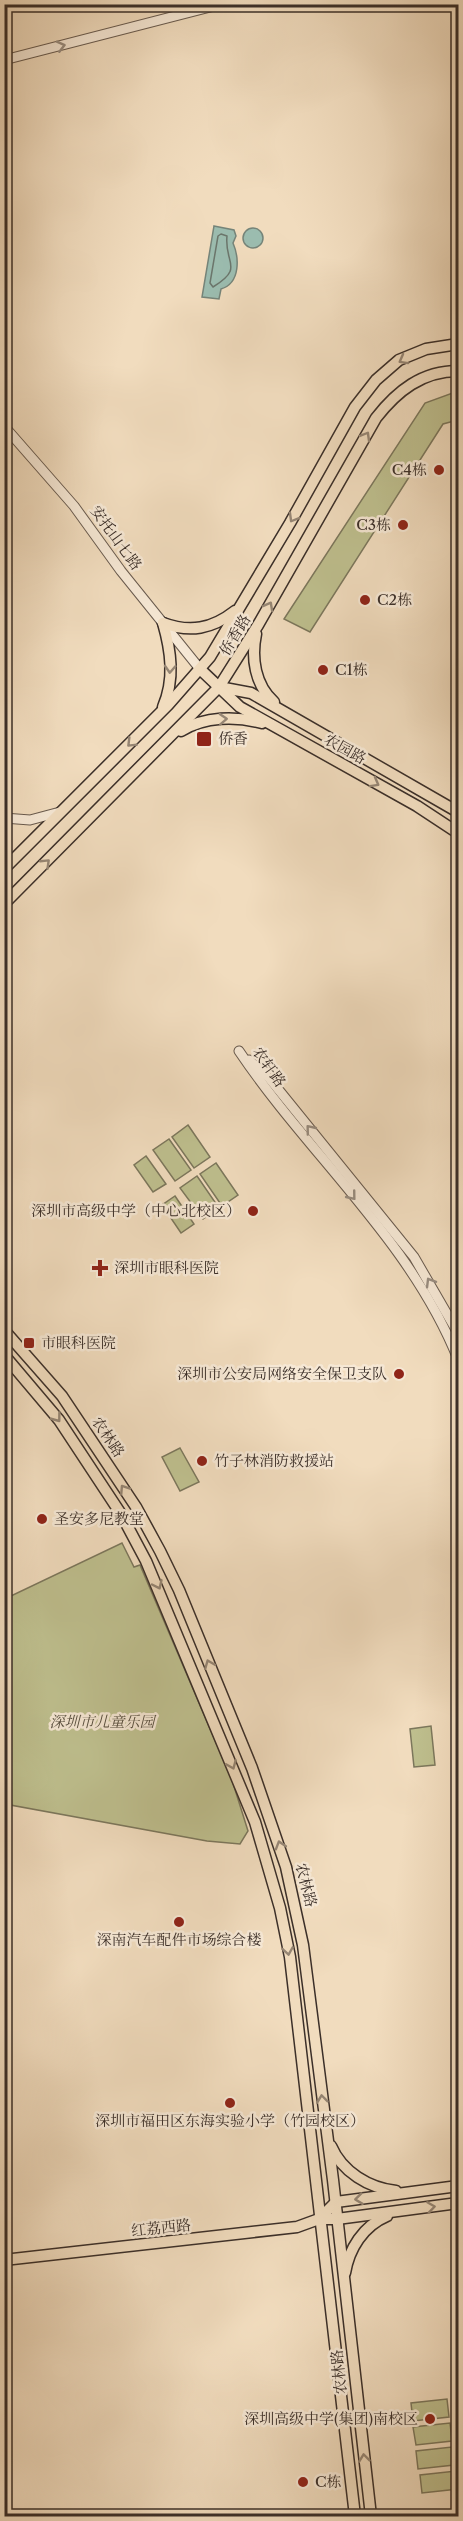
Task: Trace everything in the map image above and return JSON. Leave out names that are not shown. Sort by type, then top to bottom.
[{"type":"main road","name":"侨香路","points":[[4,869],[159,714],[200,669],[240,607],[355,407],[376,380],[399,360],[417,352],[459,344]]},
{"type":"main road","name":"侨香路","points":[[4,904],[219,687],[258,625],[376,418],[392,398],[408,386],[430,376],[459,371]]},
{"type":"main road","points":[[163,622],[183,629],[205,627],[225,620],[240,607]]},
{"type":"main road","points":[[159,714],[168,693],[171,669],[169,644],[163,622]]},
{"type":"main road","points":[[258,625],[254,643],[256,673],[270,699],[285,712]]},
{"type":"main road","name":"农园路","points":[[200,669],[240,707],[417,806],[459,833]]},
{"type":"main road","name":"农园路","points":[[219,687],[251,693],[459,812]]},
{"type":"main road","points":[[171,737],[189,726],[220,719],[255,721],[278,728]]},
{"type":"main road","name":"农林路","points":[[4,1330],[62,1396],[136,1506],[179,1590],[252,1768],[277,1838],[296,1907],[303,1945],[336,2202],[371,2517]]},
{"type":"main road","name":"农林路","points":[[4,1355],[59,1420],[134,1536],[163,1596],[255,1822],[275,1888],[288,1949],[355,2517]]},
{"type":"main road","points":[[327,2134],[341,2164],[365,2182],[392,2191],[412,2192]]},
{"type":"main road","points":[[336,2202],[459,2186]]},
{"type":"main road","name":"红荔西路","points":[[319,2219],[336,2202]]},
{"type":"main road","name":"红荔西路","points":[[4,2260],[297,2227],[319,2219],[338,2219],[459,2203]]},
{"type":"main road","points":[[344,2283],[353,2248],[362,2234],[377,2220],[404,2211]]},
{"type":"street","points":[[4,60],[222,4]]},
{"type":"street","name":"安托山七路","points":[[4,426],[74,506],[121,571],[200,669]]},
{"type":"street","points":[[4,818],[30,820],[62,812]]},
{"type":"street","name":"农轩路","points":[[459,1333],[414,1257],[269,1077],[239,1051],[261,1083],[405,1262],[446,1327],[459,1359]]},
{"type":"green space","points":[[458,391],[458,420],[443,424],[310,632],[284,619],[425,403]]},
{"type":"green space","points":[[188,1125],[210,1157],[194,1168],[172,1137]]},
{"type":"green space","points":[[169,1139],[191,1170],[175,1181],[153,1150]]},
{"type":"green space","points":[[146,1156],[166,1184],[153,1192],[134,1165]]},
{"type":"green space","points":[[216,1163],[238,1195],[222,1206],[200,1174]]},
{"type":"green space","points":[[197,1176],[219,1208],[203,1219],[180,1188]]},
{"type":"green space","points":[[175,1196],[194,1224],[181,1233],[162,1205]]},
{"type":"green space","points":[[180,1448],[199,1482],[180,1491],[162,1457]]},
{"type":"green space","name":"深圳市儿童乐园","points":[[122,1543],[134,1567],[140,1565],[232,1780],[248,1831],[240,1844],[207,1841],[5,1804],[4,1581],[11,1596]]},
{"type":"green space","points":[[431,1726],[435,1765],[414,1767],[410,1729]]},
{"type":"green space","points":[[458,2332],[458,2388],[452,2333]]},
{"type":"green space","points":[[447,2399],[449,2417],[413,2421],[411,2403]]},
{"type":"green space","points":[[450,2423],[452,2441],[416,2445],[413,2427]]},
{"type":"green space","points":[[452,2447],[454,2465],[418,2469],[416,2451]]},
{"type":"green space","points":[[456,2471],[458,2489],[422,2493],[420,2475]]},
{"type":"water","points":[[214,226],[234,230],[236,236],[233,243],[237,269],[228,286],[221,289],[219,299],[202,297]]},
{"type":"water","points":[[253,228],[260,231],[263,238],[260,245],[253,248],[246,245],[243,238],[246,231]]},
{"type":"place","name":"C4栋","points":[[439,470]]},
{"type":"place","name":"C3栋","points":[[403,525]]},
{"type":"place","name":"C2栋","points":[[365,600]]},
{"type":"place","name":"C1栋","points":[[323,670]]},
{"type":"place","name":"侨香","points":[[204,739]]},
{"type":"place","name":"深圳市高级中学（中心北校区）","points":[[253,1211]]},
{"type":"place","name":"深圳市眼科医院","points":[[100,1268]]},
{"type":"place","name":"市眼科医院","points":[[29,1343]]},
{"type":"place","name":"深圳市公安局网络安全保卫支队","points":[[399,1374]]},
{"type":"place","name":"竹子林消防救援站","points":[[202,1461]]},
{"type":"place","name":"圣安多尼教堂","points":[[42,1519]]},
{"type":"place","name":"深南汽车配件市场综合楼","points":[[179,1922]]},
{"type":"place","name":"深圳市福田区东海实验小学（竹园校区）","points":[[230,2103]]},
{"type":"place","name":"深圳高级中学(集团)南校区","points":[[430,2419]]},
{"type":"place","name":"C栋","points":[[303,2482]]}]
